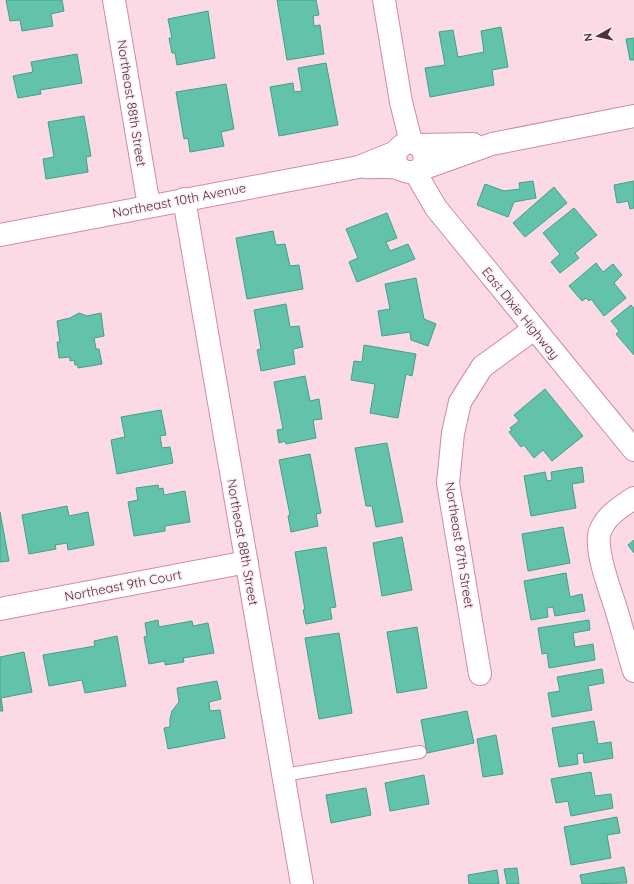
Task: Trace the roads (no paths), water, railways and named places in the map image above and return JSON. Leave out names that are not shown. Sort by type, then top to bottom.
[{"type":"street","name":"Northeast 88th Street","points":[[114,0],[149,206]]},
{"type":"street","points":[[384,0],[410,158]]},
{"type":"street","name":"Northeast 10th Avenue","points":[[0,235],[184,199],[492,144],[634,116]]},
{"type":"street","name":"East Dixie Highway","points":[[410,158],[436,208],[634,450]]},
{"type":"street","name":"Northeast 88th Street","points":[[184,199],[302,884]]},
{"type":"street","name":"Northeast 87th Street","points":[[480,674],[448,483],[453,433],[460,402],[482,367],[534,328]]},
{"type":"street","points":[[634,498],[614,512],[600,530],[599,544],[604,574],[634,671]]},
{"type":"street","name":"Northeast 9th Court","points":[[0,609],[247,562]]},
{"type":"lane","points":[[284,776],[420,752]]}]
